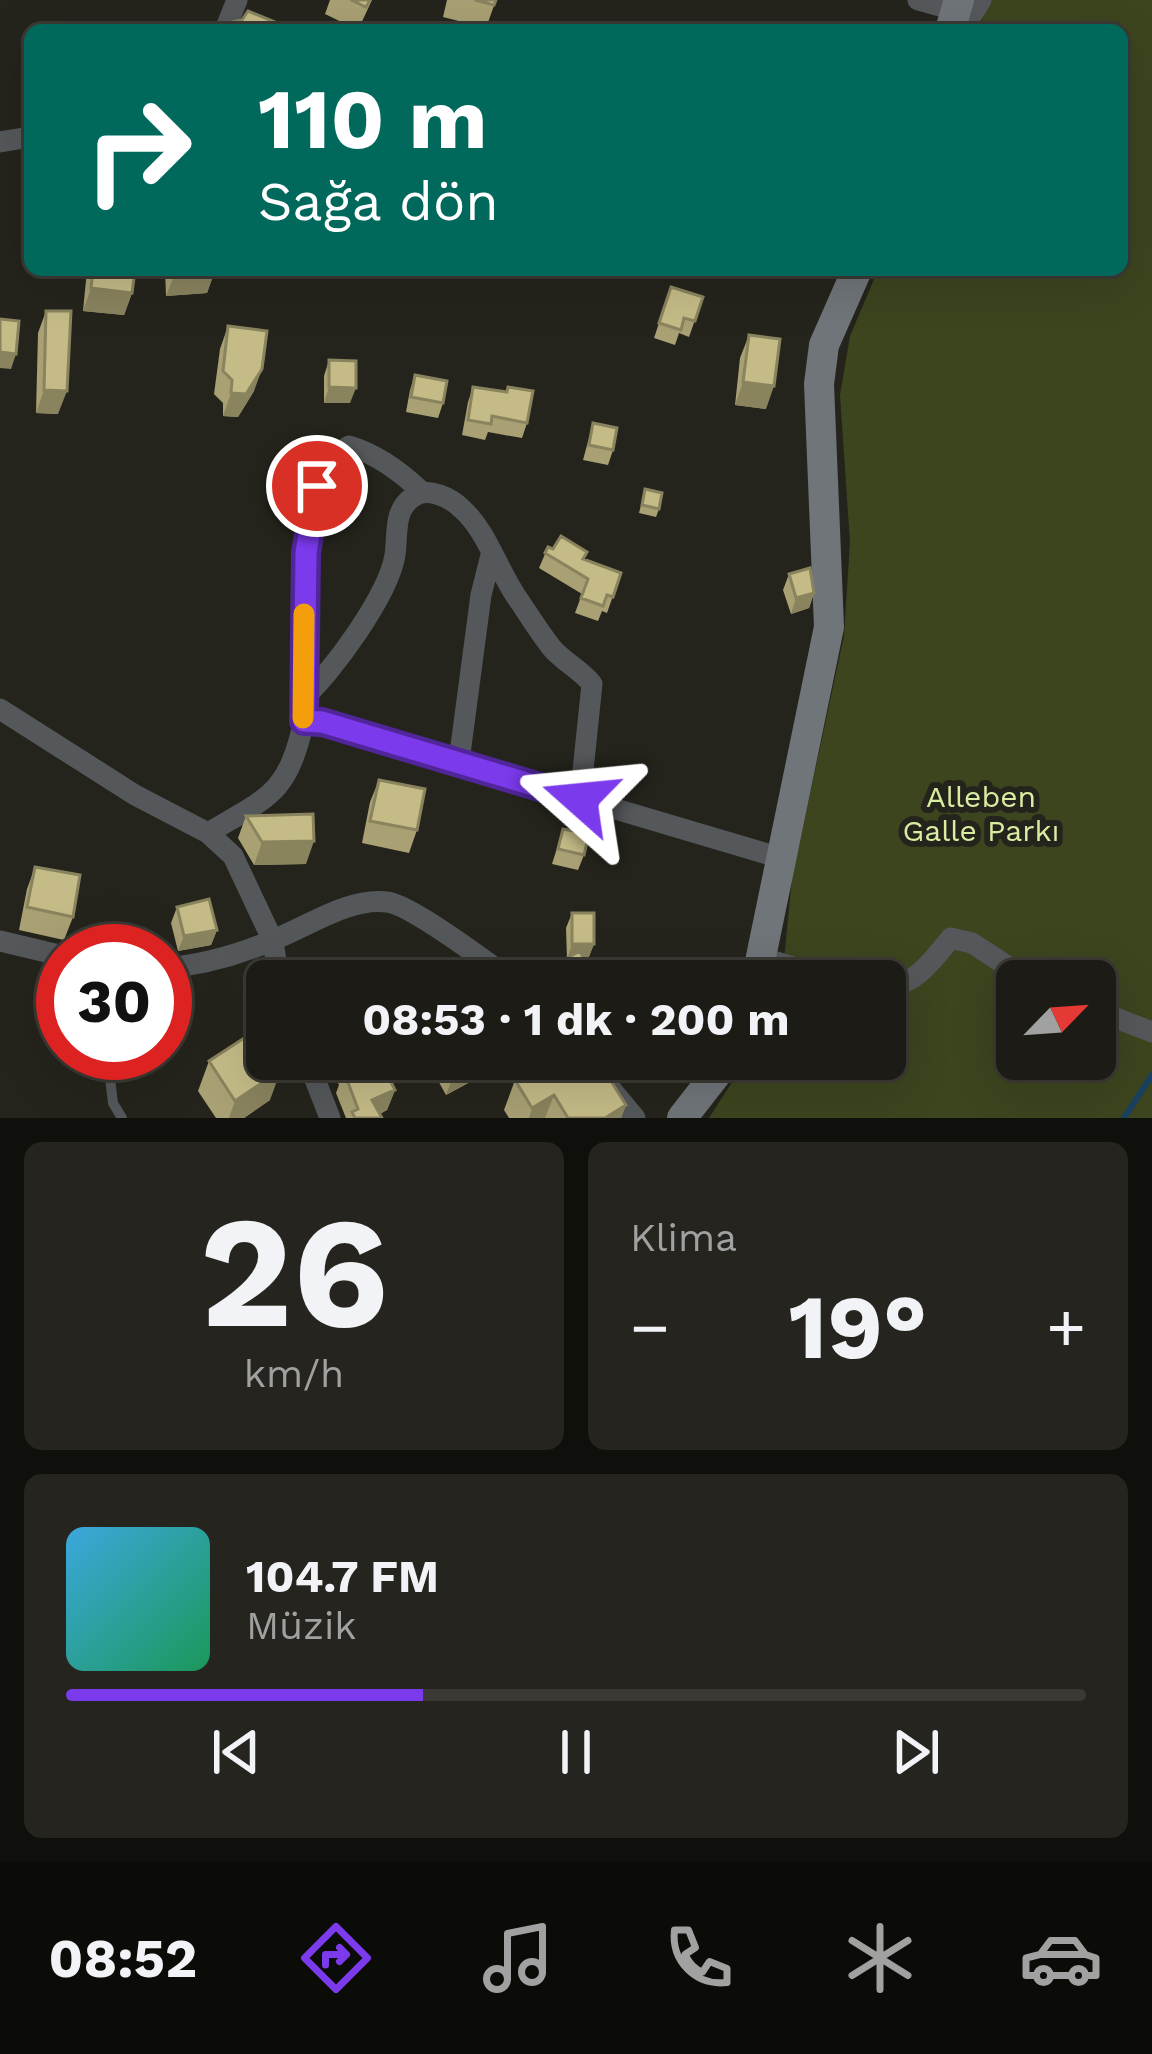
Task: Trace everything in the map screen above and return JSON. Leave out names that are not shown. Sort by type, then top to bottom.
[{"type":"street","points":[[918,0],[962,10]]},
{"type":"street","points":[[761,960],[829,627],[819,384],[824,345],[854,276]]},
{"type":"street","points":[[208,833],[260,802],[286,779],[302,711],[306,553],[323,463],[349,446],[366,451],[422,492],[447,496],[466,512],[554,650],[592,683],[580,799]]},
{"type":"street","points":[[302,711],[379,598],[395,553],[401,509],[422,492]]},
{"type":"street","points":[[459,760],[481,595],[491,555]]},
{"type":"street","points":[[0,709],[135,795],[208,833],[233,856],[273,940],[276,960]]},
{"type":"street","points":[[302,711],[322,722],[781,858]]},
{"type":"street","points":[[192,964],[273,940],[346,908],[389,902],[484,960]]},
{"type":"street","points":[[906,981],[925,968],[951,938],[972,943],[998,960]]},
{"type":"street","points":[[0,941],[36,950]]},
{"type":"street","points":[[1116,1018],[1152,1032]]},
{"type":"street","points":[[315,1080],[330,1118]]},
{"type":"street","points":[[603,1080],[635,1118]]},
{"type":"street","points":[[682,1118],[712,1080]]},
{"type":"lane","points":[[110,1080],[113,1103],[122,1118]]},
{"type":"green space","name":"Alleben Galle Parkı","points":[[990,0],[1152,0],[1152,1118],[709,1118],[733,1080],[906,1080],[906,960],[784,960],[792,878],[844,636],[850,542],[840,395],[850,336],[875,276],[1128,276],[1128,24],[980,24]]},
{"type":"building","points":[[248,11],[279,24],[231,24]]},
{"type":"building","points":[[92,276],[134,276],[132,293],[91,288]]},
{"type":"building","points":[[671,287],[703,297],[695,321],[684,318],[681,330],[659,323]]},
{"type":"building","points":[[46,311],[71,311],[67,391],[44,390]]},
{"type":"building","points":[[0,319],[19,321],[16,354],[0,352]]},
{"type":"building","points":[[228,326],[267,331],[262,369],[246,394],[231,393],[232,380],[223,371]]},
{"type":"building","points":[[749,335],[780,339],[774,386],[743,382]]},
{"type":"building","points":[[329,360],[356,361],[356,388],[329,387]]},
{"type":"building","points":[[415,375],[447,381],[443,403],[411,397]]},
{"type":"building","points":[[473,387],[533,391],[527,423],[492,416],[491,424],[468,420]]},
{"type":"building","points":[[593,423],[617,428],[613,450],[589,445]]},
{"type":"building","points":[[645,489],[662,493],[659,509],[642,505]]},
{"type":"building","points":[[561,536],[587,552],[583,559],[621,573],[613,597],[607,595],[603,606],[581,598],[588,579],[545,553]]},
{"type":"building","points":[[810,568],[814,593],[796,598],[789,574]]},
{"type":"building","points":[[379,780],[425,789],[417,830],[370,821]]},
{"type":"building","points":[[313,814],[314,841],[262,842],[246,816]]},
{"type":"building","points":[[563,829],[589,834],[584,855],[558,849]]},
{"type":"building","points":[[35,867],[80,875],[73,917],[27,907]]},
{"type":"building","points":[[209,899],[217,930],[192,935],[192,924],[181,924],[177,907]]},
{"type":"building","points":[[572,913],[594,913],[594,944],[572,944]]},
{"type":"building","points":[[580,951],[584,960],[563,960]]},
{"type":"building","points":[[246,1037],[246,1080],[266,1080],[235,1101],[209,1061]]},
{"type":"building","points":[[347,1080],[390,1080],[395,1090],[372,1100],[382,1118],[355,1118],[352,1112],[358,1109]]},
{"type":"building","points":[[515,1080],[610,1080],[626,1105],[605,1118],[568,1118],[554,1095],[532,1108]]},
{"type":"waterway","points":[[1124,1118],[1152,1075]]},
{"type":"slow traffic","points":[[303,718],[304,614]]},
{"type":"route","points":[[317,486],[306,553],[304,721],[451,758],[580,799]]}]
